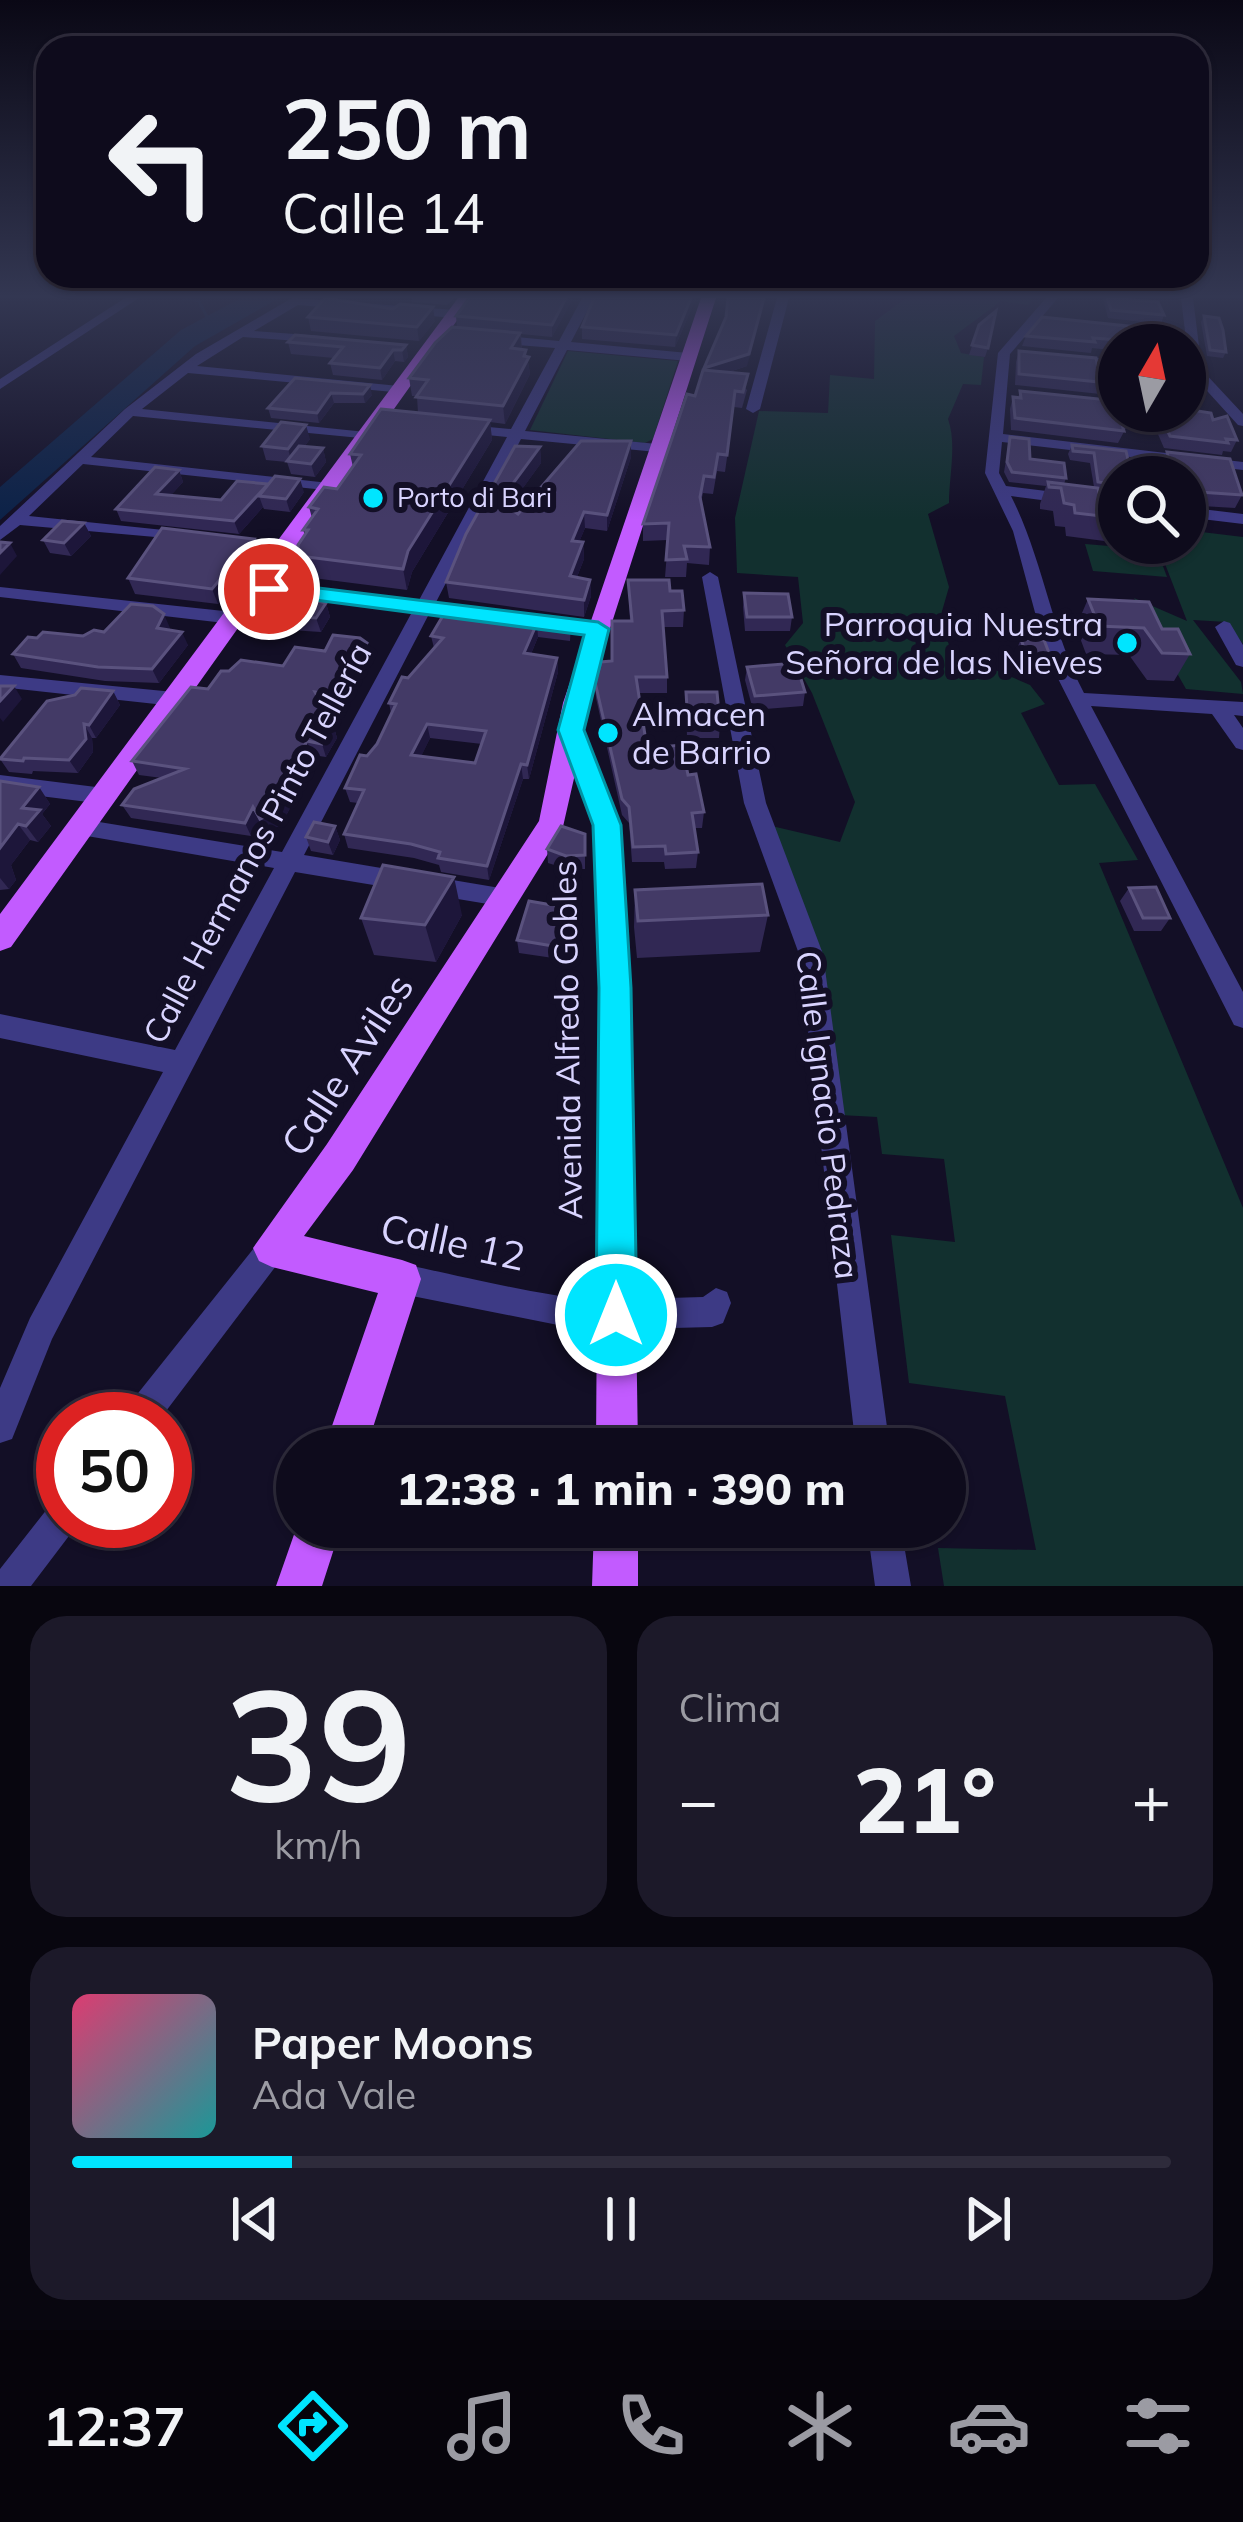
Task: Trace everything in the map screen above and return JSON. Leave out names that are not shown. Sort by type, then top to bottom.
[{"type":"main road","points":[[5,924],[378,426],[412,372]]},
{"type":"main road","points":[[571,730],[598,629],[683,372]]},
{"type":"main road","name":"Calle Aviles","points":[[272,1248],[340,1157],[552,823],[571,730]]},
{"type":"main road","name":"Avenida Alfredo Gobles","points":[[571,730],[607,825],[625,1315],[618,1428]]},
{"type":"main road","points":[[552,823],[580,813],[607,825]]},
{"type":"main road","name":"Calle 12","points":[[272,1248],[402,1279]]},
{"type":"main road","points":[[352,1428],[402,1279]]},
{"type":"main road","points":[[299,1586],[312,1548]]},
{"type":"main road","points":[[615,1586],[616,1548]]},
{"type":"street","points":[[0,536],[130,412],[182,372]]},
{"type":"street","points":[[217,372],[399,390]]},
{"type":"street","name":"Calle Hermanos Pinto Tellería","points":[[0,1426],[41,1329],[548,372]]},
{"type":"street","points":[[753,410],[763,372]]},
{"type":"street","points":[[1002,372],[992,473],[1021,531],[1055,657],[1243,1017]]},
{"type":"street","points":[[1206,386],[1242,420]]},
{"type":"street","points":[[1000,392],[1024,394]]},
{"type":"street","points":[[130,412],[378,426]]},
{"type":"street","points":[[1218,416],[1242,420]]},
{"type":"street","points":[[453,428],[657,448]]},
{"type":"street","points":[[995,437],[1243,466]]},
{"type":"street","points":[[83,460],[328,488]]},
{"type":"street","points":[[998,490],[1098,502]]},
{"type":"street","points":[[1206,515],[1243,519]]},
{"type":"street","points":[[18,520],[285,548]]},
{"type":"street","name":"Calle Ignacio Pedraza","points":[[710,577],[755,803],[811,954],[870,1428]]},
{"type":"street","points":[[256,587],[487,616]]},
{"type":"street","points":[[0,592],[233,617]]},
{"type":"street","points":[[534,622],[598,629]]},
{"type":"street","points":[[1224,627],[1243,661]]},
{"type":"street","points":[[0,681],[174,699]]},
{"type":"street","points":[[1079,700],[1243,709]]},
{"type":"street","points":[[1218,709],[1243,743]]},
{"type":"street","points":[[0,783],[104,796]]},
{"type":"street","points":[[81,827],[506,898]]},
{"type":"street","points":[[0,1026],[180,1063]]},
{"type":"street","name":"Calle Aviles","points":[[160,1392],[272,1248]]},
{"type":"street","name":"Calle 12","points":[[402,1279],[588,1316],[712,1312],[716,1303]]},
{"type":"street","points":[[12,1575],[36,1547]]},
{"type":"street","points":[[887,1548],[893,1586]]},
{"type":"green space","points":[[558,372],[674,372],[653,439],[645,443],[530,430]]},
{"type":"green space","points":[[874,372],[982,372],[981,385],[963,384],[948,419],[952,449],[949,503],[928,514],[949,587],[940,618],[951,651],[1030,685],[1045,704],[1021,713],[1059,785],[1095,784],[1138,860],[1099,863],[1243,1208],[1243,1586],[944,1586],[938,1548],[1036,1550],[1005,1396],[909,1383],[891,1235],[955,1242],[944,1159],[882,1154],[877,1117],[840,1115],[818,943],[759,823],[840,842],[855,802],[812,693],[785,645],[803,623],[798,577],[737,573],[735,518],[759,411],[828,413],[830,375],[874,379]]},
{"type":"green space","points":[[1206,533],[1243,537],[1243,644],[1227,622],[1193,620],[1241,682],[1243,694],[1186,689],[1134,598],[1187,621],[1165,564],[1206,564]]},
{"type":"green space","points":[[1085,544],[1098,545],[1098,564],[1162,564],[1167,577],[1093,571]]},
{"type":"water","points":[[133,372],[166,372],[0,520],[0,487]]},
{"type":"building","points":[[413,372],[521,372],[503,406],[416,397],[428,380],[409,378]]},
{"type":"building","points":[[702,372],[748,374],[743,392],[735,391],[727,455],[718,454],[714,477],[704,476],[700,497],[710,547],[684,546],[687,559],[666,560],[669,523],[643,524],[687,394],[695,396]]},
{"type":"building","points":[[1019,372],[1098,372],[1098,382],[1019,374]]},
{"type":"building","points":[[295,378],[370,385],[363,394],[331,393],[317,413],[268,408]]},
{"type":"building","points":[[1020,391],[1098,399],[1098,428],[1015,418],[1013,397],[1021,398]]},
{"type":"building","points":[[381,409],[490,420],[408,551],[403,569],[299,556],[298,545],[308,530],[303,530],[318,509],[309,507],[324,487],[337,489],[361,455],[350,454]]},
{"type":"building","points":[[1206,412],[1213,420],[1227,416],[1237,440],[1226,439],[1228,443],[1168,432],[1206,432]]},
{"type":"building","points":[[281,422],[306,425],[288,449],[262,446]]},
{"type":"building","points":[[1010,437],[1029,439],[1030,459],[1064,463],[1066,478],[1012,472],[1007,462]]},
{"type":"building","points":[[581,441],[631,441],[607,515],[584,512],[572,541],[583,542],[570,576],[590,580],[584,600],[446,582],[466,534],[515,446],[540,447],[500,501],[518,514]]},
{"type":"building","points":[[1072,445],[1126,451],[1127,456],[1098,456],[1098,482],[1094,453],[1073,451]]},
{"type":"building","points":[[299,446],[323,448],[311,464],[287,461]]},
{"type":"building","points":[[1206,456],[1230,459],[1242,495],[1206,492]]},
{"type":"building","points":[[155,467],[179,470],[156,494],[221,500],[237,481],[268,484],[234,521],[116,509]]},
{"type":"building","points":[[275,476],[300,479],[286,499],[259,496]]},
{"type":"building","points":[[1048,482],[1098,488],[1098,516],[1075,513],[1074,505],[1064,503],[1061,488],[1049,487]]},
{"type":"building","points":[[62,521],[84,523],[64,543],[43,540]]},
{"type":"building","points":[[162,528],[254,539],[212,589],[128,578]]},
{"type":"building","points":[[628,580],[669,580],[670,591],[682,591],[684,610],[662,611],[667,677],[636,677],[647,748],[682,745],[688,775],[696,774],[704,812],[692,813],[698,852],[666,854],[665,846],[633,847],[629,807],[622,799],[595,682],[601,662],[612,661],[612,621],[632,621]]},
{"type":"building","points":[[259,586],[326,603],[316,618],[239,613]]},
{"type":"building","points":[[744,593],[788,594],[792,617],[747,617]]},
{"type":"building","points":[[1088,599],[1149,602],[1162,629],[1178,629],[1190,654],[1162,653],[1144,628],[1099,626]]},
{"type":"building","points":[[131,604],[153,606],[164,614],[157,628],[182,632],[152,669],[98,667],[13,654],[28,637],[37,638],[43,632],[83,636],[94,630],[104,632]]},
{"type":"building","points":[[448,607],[571,622],[570,627],[537,623],[524,653],[557,658],[527,765],[521,764],[487,866],[438,858],[440,852],[411,844],[344,834],[364,790],[345,788],[360,755],[367,756],[377,744],[396,704],[389,703],[402,677],[408,678],[443,638],[431,636]],"holes":[[[427,724],[486,731],[475,763],[411,755]]]},
{"type":"building","points":[[333,635],[367,643],[340,696],[315,692],[333,724],[322,744],[307,741],[279,793],[285,794],[275,812],[260,819],[253,807],[245,823],[122,805],[134,789],[185,769],[132,761],[191,687],[208,689],[221,671],[229,671],[241,660],[283,666],[295,647],[325,651]]},
{"type":"building","points":[[1021,639],[1044,640],[1051,658],[1027,657]]},
{"type":"building","points":[[796,663],[805,692],[755,696],[747,667]]},
{"type":"building","points":[[0,686],[14,686],[0,701]]},
{"type":"building","points":[[81,688],[113,691],[89,725],[84,724],[86,739],[69,760],[0,759],[47,701],[75,695]]},
{"type":"building","points":[[686,692],[717,692],[720,724],[688,724]]},
{"type":"building","points":[[0,781],[39,787],[22,808],[40,810],[26,826],[18,824],[0,848]]},
{"type":"building","points":[[314,822],[335,826],[328,842],[306,837]]},
{"type":"building","points":[[561,826],[585,834],[585,855],[566,856],[547,849]]},
{"type":"building","points":[[383,865],[454,877],[425,925],[361,918]]},
{"type":"building","points":[[762,884],[768,915],[638,921],[635,890]]},
{"type":"building","points":[[1156,887],[1170,918],[1143,918],[1129,888]]},
{"type":"building","points":[[529,901],[569,908],[559,947],[517,940]]},
{"type":"place","name":"Porto di Bari","points":[[373,498]]},
{"type":"place","name":"Parroquia Nuestra Señora de las Nieves","points":[[1127,643]]},
{"type":"place","name":"Almacen de Barrio","points":[[608,733]]},
{"type":"route","points":[[269,589],[598,629],[571,730],[607,825],[615,988],[616,1315]]}]
